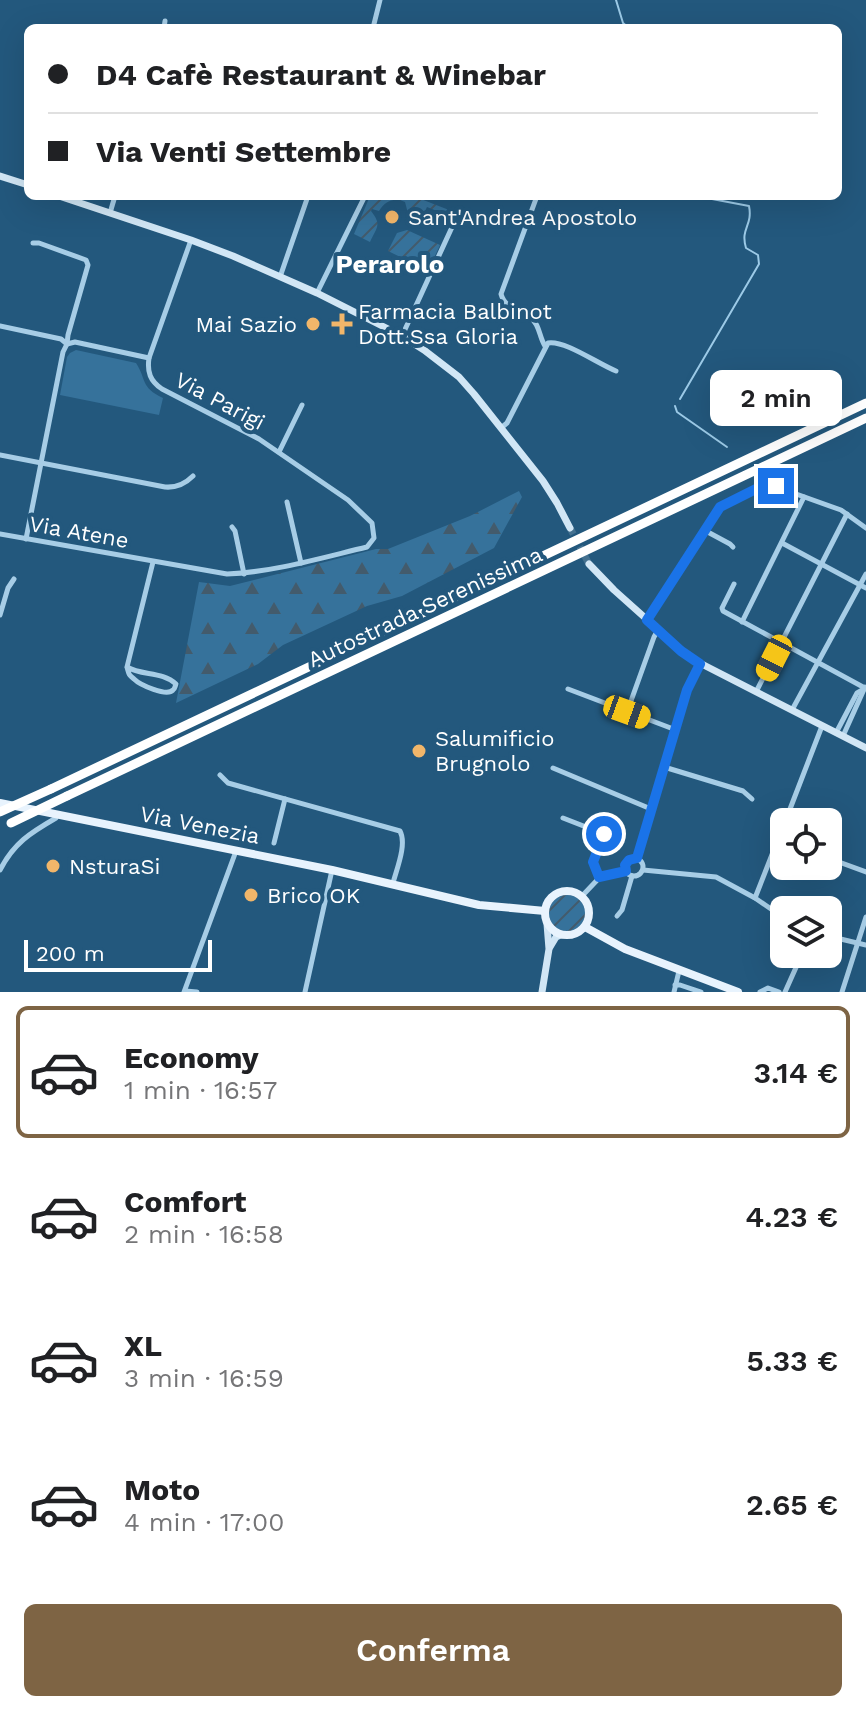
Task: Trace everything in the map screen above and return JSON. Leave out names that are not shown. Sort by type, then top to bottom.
[{"type":"highway","name":"Autostrada Serenissima","points":[[0,812],[866,403]]},
{"type":"highway","name":"Autostrada Serenissima","points":[[0,828],[866,418]]},
{"type":"main road","name":"Via Venezia","points":[[0,803],[332,870],[485,906],[545,911]]},
{"type":"main road","points":[[569,891],[582,896],[589,907],[589,921],[585,927],[577,934],[566,936],[553,931],[547,924],[546,904],[555,894],[569,891]]},
{"type":"main road","points":[[585,927],[625,949],[738,992]]},
{"type":"street","points":[[374,24],[380,0]]},
{"type":"street","points":[[0,176],[24,184]]},
{"type":"street","points":[[76,200],[191,240],[280,277],[402,336],[424,350],[459,377],[501,428],[543,481],[570,528]]},
{"type":"street","points":[[110,213],[114,200]]},
{"type":"street","points":[[280,277],[307,200]]},
{"type":"street","points":[[317,293],[363,200]]},
{"type":"street","points":[[536,200],[501,294],[504,303],[533,319],[545,346]]},
{"type":"street","points":[[402,336],[453,225]]},
{"type":"street","points":[[67,344],[75,342],[149,358],[191,240]]},
{"type":"street","points":[[26,539],[63,352],[88,268],[88,262],[78,256],[33,243]]},
{"type":"street","points":[[0,326],[61,339],[67,344]]},
{"type":"street","points":[[501,428],[507,423],[548,343],[558,342],[616,371]]},
{"type":"street","name":"Via Parigi","points":[[149,358],[149,376],[158,387],[279,452],[350,502],[372,523],[374,535]]},
{"type":"street","name":"Via Parigi","points":[[279,452],[302,405]]},
{"type":"street","points":[[0,455],[171,487],[193,476]]},
{"type":"street","points":[[647,620],[720,507],[764,485],[776,486],[847,514],[866,528]]},
{"type":"street","points":[[742,622],[804,497]]},
{"type":"street","points":[[287,502],[301,563]]},
{"type":"street","points":[[756,692],[847,514]]},
{"type":"street","points":[[232,527],[244,574]]},
{"type":"street","points":[[704,530],[733,547]]},
{"type":"street","name":"Via Atene","points":[[0,534],[219,574],[244,574],[367,547],[374,535]]},
{"type":"street","points":[[782,543],[863,587]]},
{"type":"street","name":"Via Atene","points":[[127,667],[153,562]]},
{"type":"street","points":[[589,564],[681,651],[700,664],[866,748]]},
{"type":"street","points":[[792,710],[863,587],[866,574]]},
{"type":"street","points":[[0,615],[14,579]]},
{"type":"street","points":[[734,584],[723,611],[865,687],[857,693],[840,735]]},
{"type":"street","points":[[627,712],[658,630]]},
{"type":"street","points":[[637,858],[691,680],[700,664]]},
{"type":"street","points":[[127,667],[173,680],[175,688],[165,693],[142,684],[129,675],[127,667]]},
{"type":"street","points":[[568,689],[676,730]]},
{"type":"street","points":[[790,808],[822,726]]},
{"type":"street","points":[[664,767],[743,791],[752,799]]},
{"type":"street","points":[[553,768],[651,809]]},
{"type":"street","name":"Via Venezia","points":[[220,775],[228,783],[400,831],[403,842],[393,883]]},
{"type":"street","points":[[274,843],[285,799]]},
{"type":"street","points":[[0,870],[20,842],[35,829],[56,818],[57,814]]},
{"type":"street","points":[[563,818],[604,834],[593,862],[599,877]]},
{"type":"street","points":[[197,992],[185,991],[186,983],[236,850]]},
{"type":"street","points":[[637,858],[643,870],[639,875],[632,876],[625,865],[637,858]]},
{"type":"street","points":[[842,863],[866,872]]},
{"type":"street","points":[[755,898],[770,866]]},
{"type":"street","points":[[305,992],[332,870]]},
{"type":"street","points":[[643,870],[716,877],[770,908]]},
{"type":"street","points":[[582,896],[599,877],[626,871]]},
{"type":"street","points":[[617,916],[622,910],[632,876]]},
{"type":"street","points":[[842,992],[866,917]]},
{"type":"street","points":[[542,992],[549,949],[547,924]]},
{"type":"street","points":[[549,949],[560,935]]},
{"type":"street","points":[[842,939],[866,945]]},
{"type":"street","points":[[785,992],[796,968]]},
{"type":"street","points":[[675,989],[679,971]]},
{"type":"street","points":[[675,989],[680,985],[701,992]]},
{"type":"street","points":[[760,992],[768,988],[779,992]]},
{"type":"green space","points":[[368,200],[397,200],[390,201],[379,211],[372,209],[377,223],[370,242],[354,234]]},
{"type":"green space","points":[[397,200],[423,200],[449,210],[447,215],[427,207],[416,229],[406,223],[409,217],[405,202]]},
{"type":"green space","points":[[407,230],[440,245],[433,260],[428,258],[423,268],[388,251],[397,233]]},
{"type":"green space","points":[[76,350],[136,363],[147,387],[163,398],[159,415],[60,395],[67,357]]},
{"type":"green space","points":[[519,491],[522,497],[494,548],[402,596],[367,606],[283,645],[258,664],[176,703],[199,582],[230,586],[376,549],[388,549],[470,516]]},
{"type":"green space","points":[[567,895],[580,900],[585,913],[580,926],[567,931],[554,926],[549,913],[554,900]]},
{"type":"waterway","points":[[616,0],[624,24]]},
{"type":"waterway","points":[[680,399],[759,264],[758,255],[746,248],[749,206],[717,200]]},
{"type":"waterway","points":[[675,406],[677,412],[727,447]]},
{"type":"tunnel","points":[[570,528],[589,564]]},
{"type":"place","name":"Sant'Andrea Apostolo","points":[[392,217]]},
{"type":"place","name":"Mai Sazio","points":[[313,324]]},
{"type":"place","name":"Farmacia Balbinot Dott.Ssa Gloria","points":[[342,324]]},
{"type":"place","name":"Salumificio Brugnolo","points":[[419,751]]},
{"type":"place","name":"NsturaSi","points":[[53,866]]},
{"type":"place","name":"Brico OK","points":[[251,895]]},
{"type":"district","name":"Perarolo","points":[[390,264]]},
{"type":"route","points":[[604,834],[593,862],[599,877],[626,871],[625,865],[629,860],[637,858],[687,690],[700,664],[647,620],[716,511],[764,485],[776,486]]}]
